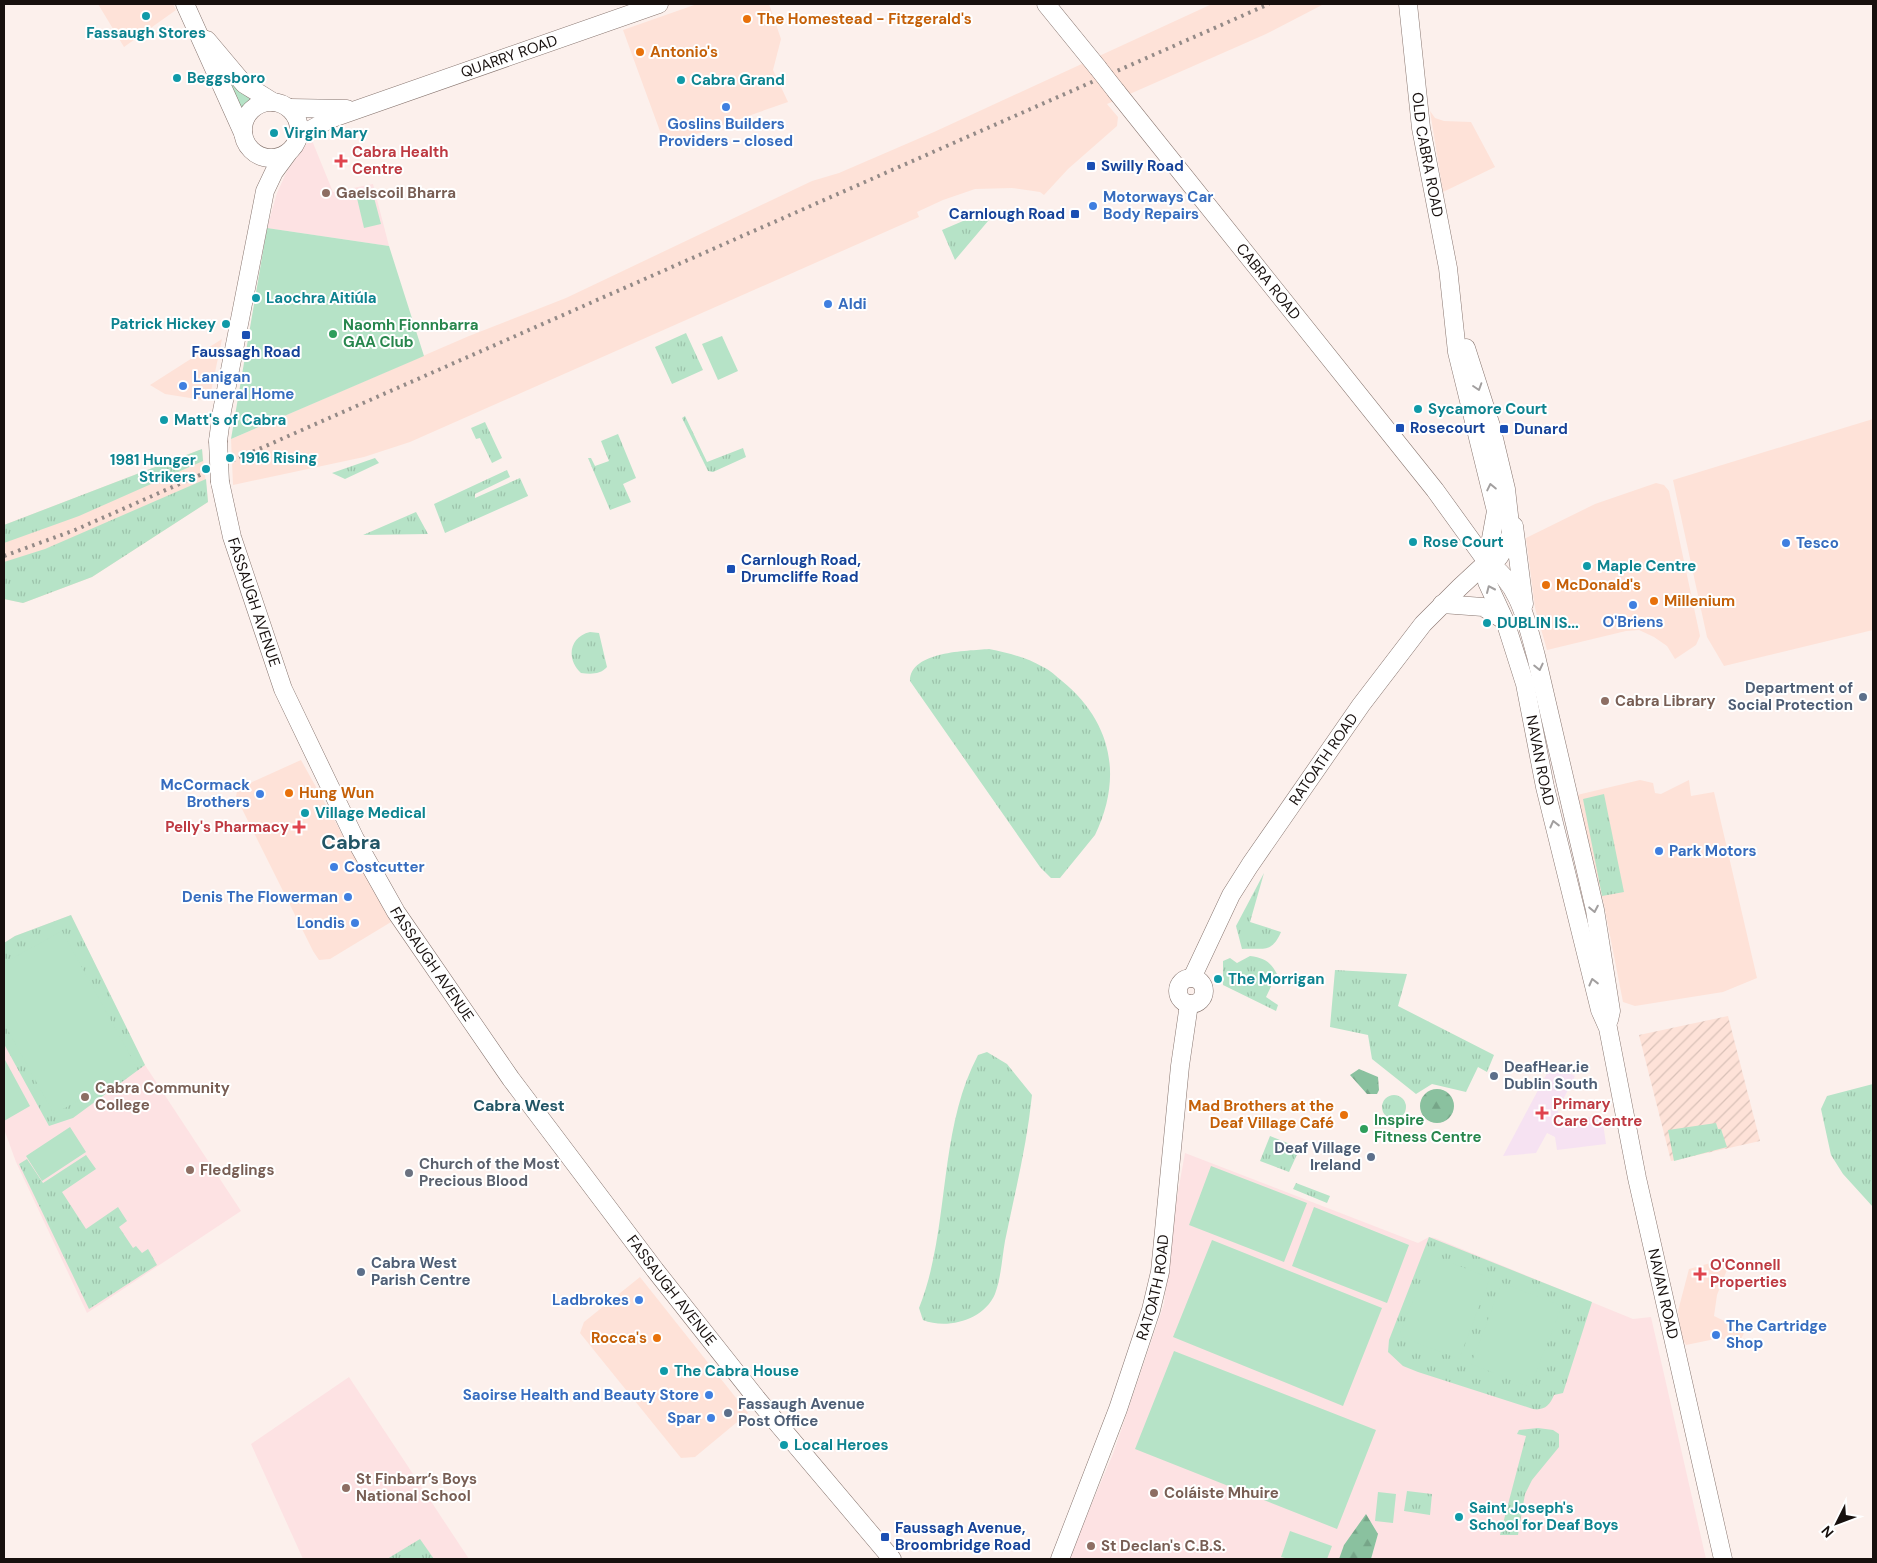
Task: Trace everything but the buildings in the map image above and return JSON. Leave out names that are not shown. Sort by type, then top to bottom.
[{"type":"main road","points":[[185,4],[248,147],[258,155],[274,158],[288,153]]},
{"type":"main road","name":"QUARRY ROAD","points":[[299,136],[330,120],[360,109],[659,4]]},
{"type":"main road","name":"CABRA ROAD","points":[[1046,4],[1430,483],[1487,562]]},
{"type":"main road","name":"OLD CABRA ROAD","points":[[1408,4],[1421,128],[1454,307],[1457,352],[1463,382],[1488,472],[1496,512],[1487,562]]},
{"type":"main road","points":[[195,25],[244,84],[273,102],[290,108],[298,121],[299,136],[274,172],[265,191]]},
{"type":"main road","points":[[243,133],[246,116],[252,109],[266,102],[273,102]]},
{"type":"main road","name":"QUARRY ROAD","points":[[290,108],[360,109]]},
{"type":"main road","points":[[258,155],[263,168],[265,191]]},
{"type":"main road","name":"FASSAUGH AVENUE","points":[[265,191],[222,411],[218,442],[220,482],[232,537],[283,689],[356,839],[396,912],[511,1079],[655,1270],[757,1399],[892,1559]]},
{"type":"main road","name":"OLD CABRA ROAD","points":[[1454,307],[1491,426],[1506,490],[1511,533],[1499,557],[1487,562]]},
{"type":"main road","name":"NAVAN ROAD","points":[[1506,490],[1517,542],[1526,620],[1595,910],[1612,1011],[1608,1028]]},
{"type":"main road","name":"RATOATH ROAD","points":[[1060,1559],[1141,1344],[1160,1272],[1180,1066],[1189,1004],[1198,1002],[1205,990],[1202,982],[1192,978],[1231,895],[1270,833],[1361,705],[1423,624],[1487,562]]},
{"type":"main road","name":"NAVAN ROAD","points":[[1487,562],[1500,570],[1507,580],[1526,620]]},
{"type":"main road","name":"NAVAN ROAD","points":[[1487,562],[1487,582],[1505,621],[1525,684],[1545,787],[1600,1010],[1608,1028],[1637,1178],[1723,1559]]},
{"type":"main road","points":[[1442,604],[1475,605],[1488,609],[1505,621]]},
{"type":"shaded area","points":[[98,4],[173,4],[176,10],[124,47]]},
{"type":"shaded area","points":[[697,4],[769,4],[781,39],[773,70],[788,102],[665,145],[623,30]]},
{"type":"shaded area","points":[[1212,4],[1324,4],[1266,34],[1107,104],[1118,117],[1117,126],[1068,169],[1044,195],[1040,192],[1012,188],[975,189],[943,200],[917,212],[919,217],[410,442],[364,457],[233,485],[231,439],[469,336],[566,298],[812,181],[839,173],[934,132]]},
{"type":"shaded area","points":[[1430,111],[1435,118],[1444,121],[1471,122],[1495,167],[1443,192]]},
{"type":"shaded area","name":"Gaelscoil Bharra","points":[[311,138],[333,192],[373,184],[389,246],[267,228],[277,193],[287,171]]},
{"type":"shaded area","points":[[222,339],[209,401],[165,394],[150,385]]},
{"type":"shaded area","name":"Tesco","points":[[1873,419],[1873,630],[1724,666],[1707,637],[1673,480]]},
{"type":"shaded area","points":[[202,449],[208,502],[92,577],[23,603],[4,599],[4,525]]},
{"type":"shaded area","name":"Maple Centre","points":[[1656,483],[1664,485],[1669,491],[1700,636],[1696,645],[1675,659],[1667,646],[1639,630],[1626,631],[1547,650],[1535,608],[1526,538],[1595,504]]},
{"type":"shaded area","points":[[301,760],[391,922],[330,959],[319,960],[313,951],[236,797],[237,791],[241,787]]},
{"type":"shaded area","name":"Park Motors","points":[[1640,780],[1653,783],[1655,793],[1661,794],[1689,780],[1691,796],[1714,792],[1757,978],[1723,992],[1635,1006],[1623,1002],[1604,905],[1577,795]]},
{"type":"shaded area","name":"Cabra Community College","points":[[71,915],[143,1062],[241,1211],[87,1313],[16,1162],[4,1129],[4,943],[15,936]]},
{"type":"shaded area","points":[[1728,1016],[1760,1141],[1671,1161],[1639,1035]]},
{"type":"shaded area","name":"Primary Care Centre","points":[[1552,1064],[1575,1076],[1558,1110],[1559,1121],[1602,1116],[1606,1144],[1557,1150],[1555,1137],[1547,1133],[1536,1153],[1503,1156]]},
{"type":"shaded area","points":[[1185,1153],[1418,1243],[1429,1237],[1435,1238],[1633,1319],[1651,1317],[1706,1559],[1371,1559],[1378,1534],[1344,1545],[1339,1559],[1068,1559],[1113,1454],[1164,1304],[1173,1219]]},
{"type":"shaded area","points":[[1732,1257],[1717,1295],[1714,1316],[1745,1331],[1738,1345],[1720,1338],[1686,1345],[1682,1339],[1678,1311],[1689,1269]]},
{"type":"shaded area","points":[[640,1277],[748,1413],[695,1457],[681,1458],[580,1333],[584,1322]]},
{"type":"shaded area","name":"St Finbarr’s Boys National School","points":[[349,1377],[469,1559],[303,1559],[251,1444]]},
{"type":"green space","points":[[217,70],[256,100],[239,117]]},
{"type":"green space","points":[[372,190],[381,224],[364,228],[356,194]]},
{"type":"green space","points":[[994,214],[955,260],[942,230],[977,215]]},
{"type":"green space","name":"Naomh Fionnbarra GAA Club","points":[[267,228],[389,246],[424,356],[231,439]]},
{"type":"green space","points":[[686,333],[703,370],[672,384],[655,347]]},
{"type":"green space","points":[[722,336],[738,371],[718,380],[702,344]]},
{"type":"green space","points":[[685,416],[707,462],[743,448],[746,457],[713,472],[708,471],[682,418]]},
{"type":"green space","points":[[485,422],[502,458],[492,463],[480,438],[476,439],[471,428]]},
{"type":"green space","points":[[618,434],[636,478],[623,484],[631,502],[610,510],[588,458],[591,458],[595,466],[609,461],[601,441]]},
{"type":"green space","points":[[202,449],[203,461],[79,516],[4,543],[4,525]]},
{"type":"green space","points":[[375,458],[379,463],[345,479],[332,473]]},
{"type":"green space","points":[[507,470],[510,477],[475,494],[475,498],[520,478],[528,496],[445,533],[434,504]]},
{"type":"green space","points":[[206,479],[208,502],[92,577],[23,603],[4,599],[4,562],[45,549]]},
{"type":"green space","points":[[416,512],[428,534],[363,535]]},
{"type":"green space","points":[[590,632],[599,633],[607,667],[598,673],[591,674],[581,673],[573,661],[572,655],[574,643]]},
{"type":"green space","points":[[989,649],[1030,661],[1048,670],[1079,697],[1092,714],[1102,732],[1108,752],[1110,772],[1109,792],[1104,813],[1095,835],[1060,878],[1051,878],[1040,867],[910,681],[912,671],[929,658],[954,652]]},
{"type":"green space","points":[[1604,794],[1624,892],[1602,896],[1583,799]]},
{"type":"green space","points":[[1264,873],[1250,922],[1281,932],[1270,947],[1242,949],[1236,926]]},
{"type":"green space","points":[[71,915],[145,1065],[73,1118],[49,1126],[4,1044],[4,943],[15,936]]},
{"type":"green space","points":[[62,931],[137,1068],[54,1114],[4,1023],[4,963]]},
{"type":"green space","points":[[1250,956],[1266,961],[1277,974],[1266,997],[1278,1005],[1276,1011],[1223,985],[1223,961],[1230,958],[1237,963]]},
{"type":"green space","points":[[1335,970],[1407,974],[1398,1006],[1494,1055],[1487,1072],[1478,1067],[1466,1092],[1432,1084],[1416,1094],[1372,1059],[1368,1035],[1330,1027]]},
{"type":"green space","points":[[987,1052],[1007,1064],[1032,1095],[1024,1150],[1005,1241],[999,1281],[990,1303],[974,1316],[953,1323],[933,1323],[923,1320],[919,1308],[929,1277],[936,1245],[956,1116],[965,1085],[978,1055]]},
{"type":"green space","points":[[4,1058],[30,1106],[4,1121]]},
{"type":"green space","points":[[1359,1069],[1378,1077],[1379,1090],[1377,1094],[1367,1094],[1350,1075]]},
{"type":"green space","points":[[1873,1084],[1873,1207],[1843,1174],[1831,1155],[1821,1109],[1827,1096]]},
{"type":"green space","points":[[1437,1089],[1444,1090],[1449,1094],[1453,1099],[1453,1113],[1449,1118],[1444,1122],[1437,1123],[1430,1122],[1425,1118],[1421,1113],[1420,1106],[1421,1099],[1425,1094],[1430,1090]]},
{"type":"green space","points":[[1394,1095],[1399,1096],[1405,1102],[1405,1112],[1399,1118],[1394,1119],[1389,1118],[1383,1112],[1382,1107],[1383,1102],[1389,1096]]},
{"type":"green space","points":[[1716,1123],[1718,1129],[1721,1129],[1727,1147],[1674,1161],[1668,1130]]},
{"type":"green space","points":[[70,1127],[86,1152],[42,1181],[26,1156]]},
{"type":"green space","points":[[1270,1136],[1300,1148],[1289,1172],[1260,1161]]},
{"type":"green space","points":[[86,1155],[96,1169],[62,1192],[86,1229],[118,1207],[127,1221],[119,1227],[133,1248],[136,1246],[142,1253],[148,1249],[157,1265],[89,1309],[19,1164],[27,1159],[43,1183]]},
{"type":"green space","points":[[1211,1166],[1307,1203],[1284,1262],[1189,1225]]},
{"type":"green space","points":[[1296,1183],[1330,1196],[1327,1203],[1293,1189]]},
{"type":"green space","points":[[1314,1207],[1409,1245],[1387,1303],[1292,1266]]},
{"type":"green space","points":[[1429,1237],[1592,1302],[1563,1393],[1554,1395],[1551,1402],[1546,1406],[1540,1409],[1533,1409],[1418,1372],[1403,1366],[1388,1352],[1389,1340]]},
{"type":"green space","points":[[1212,1240],[1382,1308],[1343,1406],[1173,1337]]},
{"type":"green space","points":[[1431,1255],[1490,1278],[1459,1359],[1399,1336]]},
{"type":"green space","points":[[1502,1283],[1562,1306],[1530,1387],[1471,1364]]},
{"type":"green space","points":[[1174,1351],[1376,1430],[1337,1529],[1135,1449]]},
{"type":"green space","points":[[1538,1428],[1553,1430],[1559,1434],[1559,1447],[1532,1480],[1525,1494],[1518,1535],[1500,1535],[1526,1436],[1517,1434],[1519,1430]]},
{"type":"green space","points":[[1407,1491],[1432,1494],[1430,1515],[1404,1511]]},
{"type":"green space","points":[[1378,1492],[1396,1494],[1393,1523],[1375,1521]]},
{"type":"green space","points":[[1366,1514],[1378,1534],[1371,1559],[1339,1559],[1344,1545]]},
{"type":"green space","points":[[1290,1531],[1332,1546],[1327,1559],[1289,1559],[1281,1557]]},
{"type":"green space","points":[[420,1539],[434,1559],[387,1559]]},
{"type":"railway","points":[[4,556],[75,530],[1269,4]]},
{"type":"place","name":"Fassaugh Stores","points":[[146,16]]},
{"type":"place","name":"The Homestead - Fitzgerald's","points":[[747,19]]},
{"type":"place","name":"Antonio's","points":[[640,52]]},
{"type":"place","name":"Beggsboro","points":[[177,78]]},
{"type":"place","name":"Cabra Grand","points":[[681,80]]},
{"type":"place","name":"Goslins Builders Providers - closed","points":[[726,107]]},
{"type":"place","name":"Virgin Mary","points":[[274,133]]},
{"type":"place","name":"Cabra Health Centre","points":[[341,161]]},
{"type":"place","name":"Swilly Road","points":[[1091,166]]},
{"type":"place","name":"Gaelscoil Bharra","points":[[326,193]]},
{"type":"place","name":"Motorways Car Body Repairs","points":[[1093,206]]},
{"type":"place","name":"Carnlough Road","points":[[1075,214]]},
{"type":"place","name":"Laochra Aitiúla","points":[[256,298]]},
{"type":"place","name":"Aldi","points":[[828,304]]},
{"type":"place","name":"Patrick Hickey","points":[[226,324]]},
{"type":"place","name":"Naomh Fionnbarra GAA Club","points":[[333,334]]},
{"type":"place","name":"Faussagh Road","points":[[246,335]]},
{"type":"place","name":"Lanigan Funeral Home","points":[[183,386]]},
{"type":"place","name":"Sycamore Court","points":[[1418,409]]},
{"type":"place","name":"Matt's of Cabra","points":[[164,420]]},
{"type":"place","name":"Rosecourt","points":[[1400,428]]},
{"type":"place","name":"Dunard","points":[[1504,429]]},
{"type":"place","name":"1916 Rising","points":[[230,458]]},
{"type":"place","name":"1981 Hunger Strikers","points":[[206,469]]},
{"type":"place","name":"Rose Court","points":[[1413,542]]},
{"type":"place","name":"Tesco","points":[[1786,543]]},
{"type":"place","name":"Maple Centre","points":[[1587,566]]},
{"type":"place","name":"Carnlough Road, Drumcliffe Road","points":[[731,569]]},
{"type":"place","name":"McDonald's","points":[[1546,585]]},
{"type":"place","name":"Millenium","points":[[1654,601]]},
{"type":"place","name":"O'Briens","points":[[1633,605]]},
{"type":"place","name":"DUBLIN IS...","points":[[1487,623]]},
{"type":"place","name":"Department of Social Protection","points":[[1863,697]]},
{"type":"place","name":"Cabra Library","points":[[1605,701]]},
{"type":"place","name":"Hung Wun","points":[[289,793]]},
{"type":"place","name":"McCormack Brothers","points":[[260,794]]},
{"type":"place","name":"Village Medical","points":[[305,813]]},
{"type":"place","name":"Pelly's Pharmacy","points":[[299,827]]},
{"type":"place","name":"Park Motors","points":[[1659,851]]},
{"type":"place","name":"Costcutter","points":[[334,867]]},
{"type":"place","name":"Denis The Flowerman","points":[[348,897]]},
{"type":"place","name":"Londis","points":[[355,923]]},
{"type":"place","name":"The Morrigan","points":[[1218,979]]},
{"type":"place","name":"DeafHear.ie Dublin South","points":[[1494,1076]]},
{"type":"place","name":"Cabra Community College","points":[[85,1097]]},
{"type":"place","name":"Primary Care Centre","points":[[1542,1113]]},
{"type":"place","name":"Mad Brothers at the Deaf Village Café","points":[[1344,1115]]},
{"type":"place","name":"Inspire Fitness Centre","points":[[1364,1129]]},
{"type":"place","name":"Deaf Village Ireland","points":[[1371,1157]]},
{"type":"place","name":"Fledglings","points":[[190,1170]]},
{"type":"place","name":"Church of the Most Precious Blood","points":[[409,1173]]},
{"type":"place","name":"Cabra West Parish Centre","points":[[361,1272]]},
{"type":"place","name":"O'Connell Properties","points":[[1700,1274]]},
{"type":"place","name":"Ladbrokes","points":[[639,1300]]},
{"type":"place","name":"The Cartridge Shop","points":[[1716,1335]]},
{"type":"place","name":"Rocca's","points":[[657,1338]]},
{"type":"place","name":"The Cabra House","points":[[664,1371]]},
{"type":"place","name":"Saoirse Health and Beauty Store","points":[[709,1395]]},
{"type":"place","name":"Fassaugh Avenue Post Office","points":[[728,1413]]},
{"type":"place","name":"Spar","points":[[711,1418]]},
{"type":"place","name":"Local Heroes","points":[[784,1445]]},
{"type":"place","name":"St Finbarr’s Boys National School","points":[[346,1488]]},
{"type":"place","name":"Coláiste Mhuire","points":[[1154,1493]]},
{"type":"place","name":"Saint Joseph's School for Deaf Boys","points":[[1459,1517]]},
{"type":"place","name":"Faussagh Avenue, Broombridge Road","points":[[885,1537]]},
{"type":"place","name":"St Declan's C.B.S.","points":[[1091,1546]]},
{"type":"district","name":"Cabra","points":[[351,842]]},
{"type":"district","name":"Cabra West","points":[[519,1105]]}]
